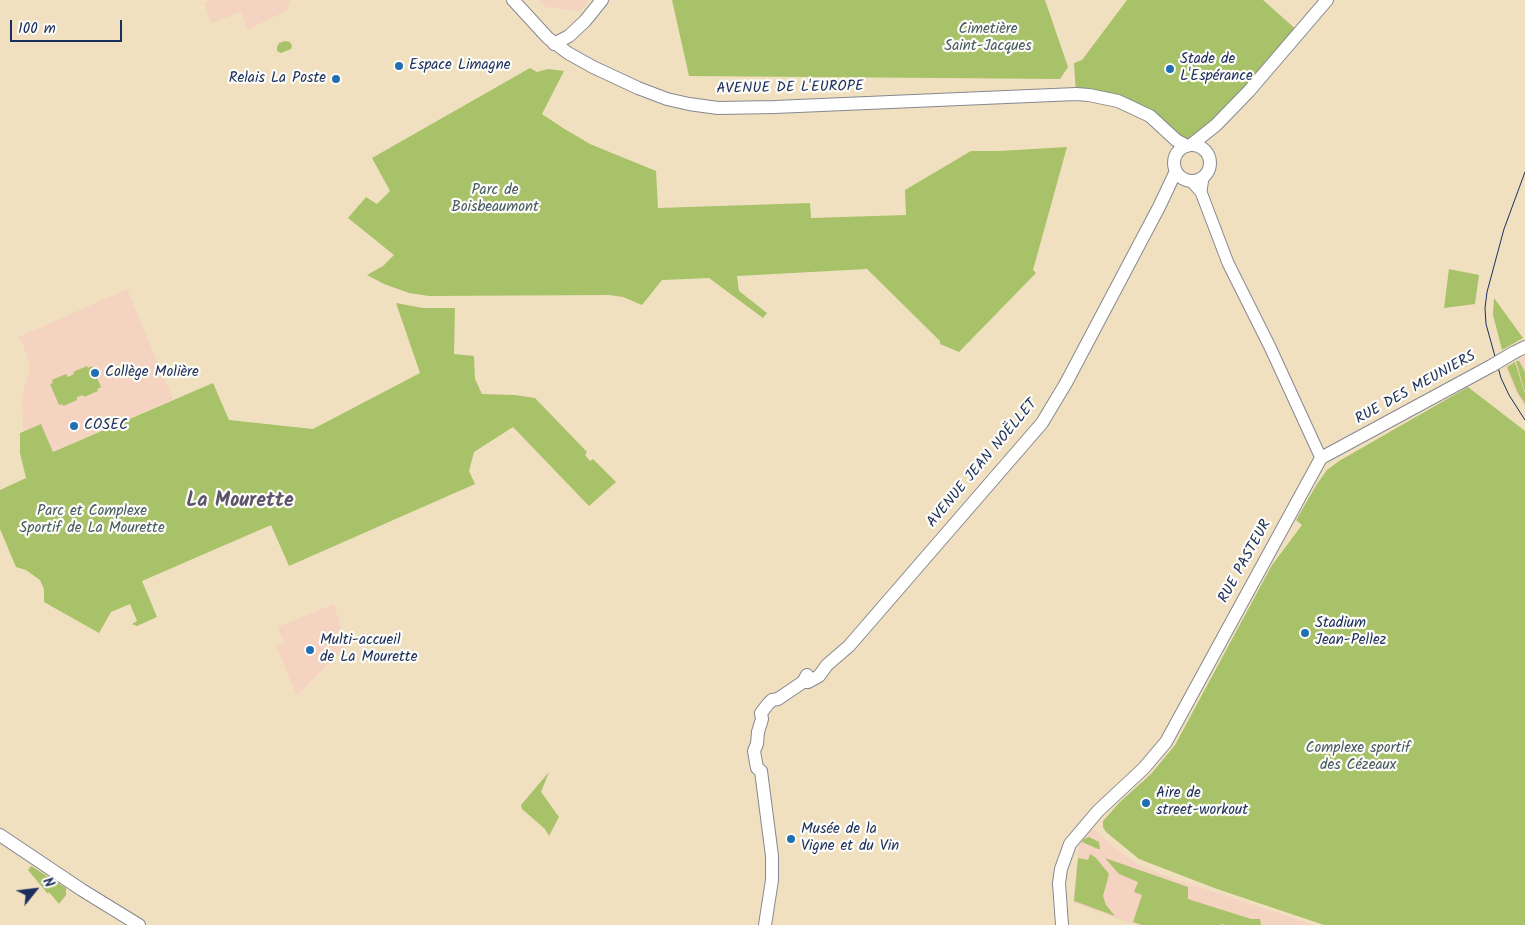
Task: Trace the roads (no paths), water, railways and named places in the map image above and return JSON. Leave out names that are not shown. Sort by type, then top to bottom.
[{"type":"main road","name":"AVENUE DE L'EUROPE","points":[[513,0],[537,28],[554,44],[588,64],[638,88],[667,99],[689,104],[718,108],[816,106],[1076,94],[1118,101],[1150,116],[1176,140],[1189,145]]},
{"type":"main road","points":[[554,44],[569,36],[580,26],[602,0]]},
{"type":"main road","points":[[1216,125],[1209,137],[1206,152],[1209,167],[1188,177],[1174,166],[1176,155],[1179,151],[1216,125],[1327,0]]},
{"type":"main road","name":"AVENUE DE L'EUROPE","points":[[1099,98],[1108,104],[1131,112],[1145,121],[1162,136],[1176,155]]},
{"type":"main road","points":[[1189,145],[1197,146],[1206,152]]},
{"type":"main road","name":"AVENUE JEAN NOËLLET","points":[[765,925],[772,880],[772,856],[761,771],[763,768],[761,750],[758,744],[761,714],[772,700],[778,699],[803,682],[805,677],[827,665],[849,646],[1042,423],[1066,383],[1159,207],[1174,187],[1188,177]]},
{"type":"main road","name":"RUE DES MEUNIERS","points":[[1321,458],[1525,347]]},
{"type":"main road","name":"RUE PASTEUR","points":[[1062,925],[1059,883],[1061,869],[1070,844],[1098,811],[1144,768],[1166,742],[1321,458]]},
{"type":"main road","points":[[0,835],[138,925]]},
{"type":"street","points":[[1188,177],[1201,192],[1228,263],[1270,347],[1321,458]]},
{"type":"tram line","points":[[1525,172],[1504,229],[1487,292],[1485,308],[1486,324],[1501,378],[1525,420]]},
{"type":"place","name":"Espace Limagne","points":[[399,66]]},
{"type":"place","name":"Stade de L'Espérance","points":[[1170,69]]},
{"type":"place","name":"Relais La Poste","points":[[336,79]]},
{"type":"place","name":"Collège Molière","points":[[95,373]]},
{"type":"place","name":"COSEC","points":[[74,426]]},
{"type":"place","name":"Stadium Jean-Pellez","points":[[1305,633]]},
{"type":"place","name":"Multi-accueil de La Mourette","points":[[310,650]]},
{"type":"place","name":"Aire de street-workout","points":[[1146,803]]},
{"type":"place","name":"Musée de la Vigne et du Vin","points":[[791,839]]},
{"type":"district","name":"La Mourette","points":[[240,503]]},
{"type":"park label","name":"Cimetière Saint-Jacques","points":[[988,38]]},
{"type":"park label","name":"Parc de Boisbeaumont","points":[[495,200]]},
{"type":"park label","name":"Parc et Complexe Sportif de La Mourette","points":[[92,520]]},
{"type":"park label","name":"Complexe sportif des Cézeaux","points":[[1358,758]]}]
